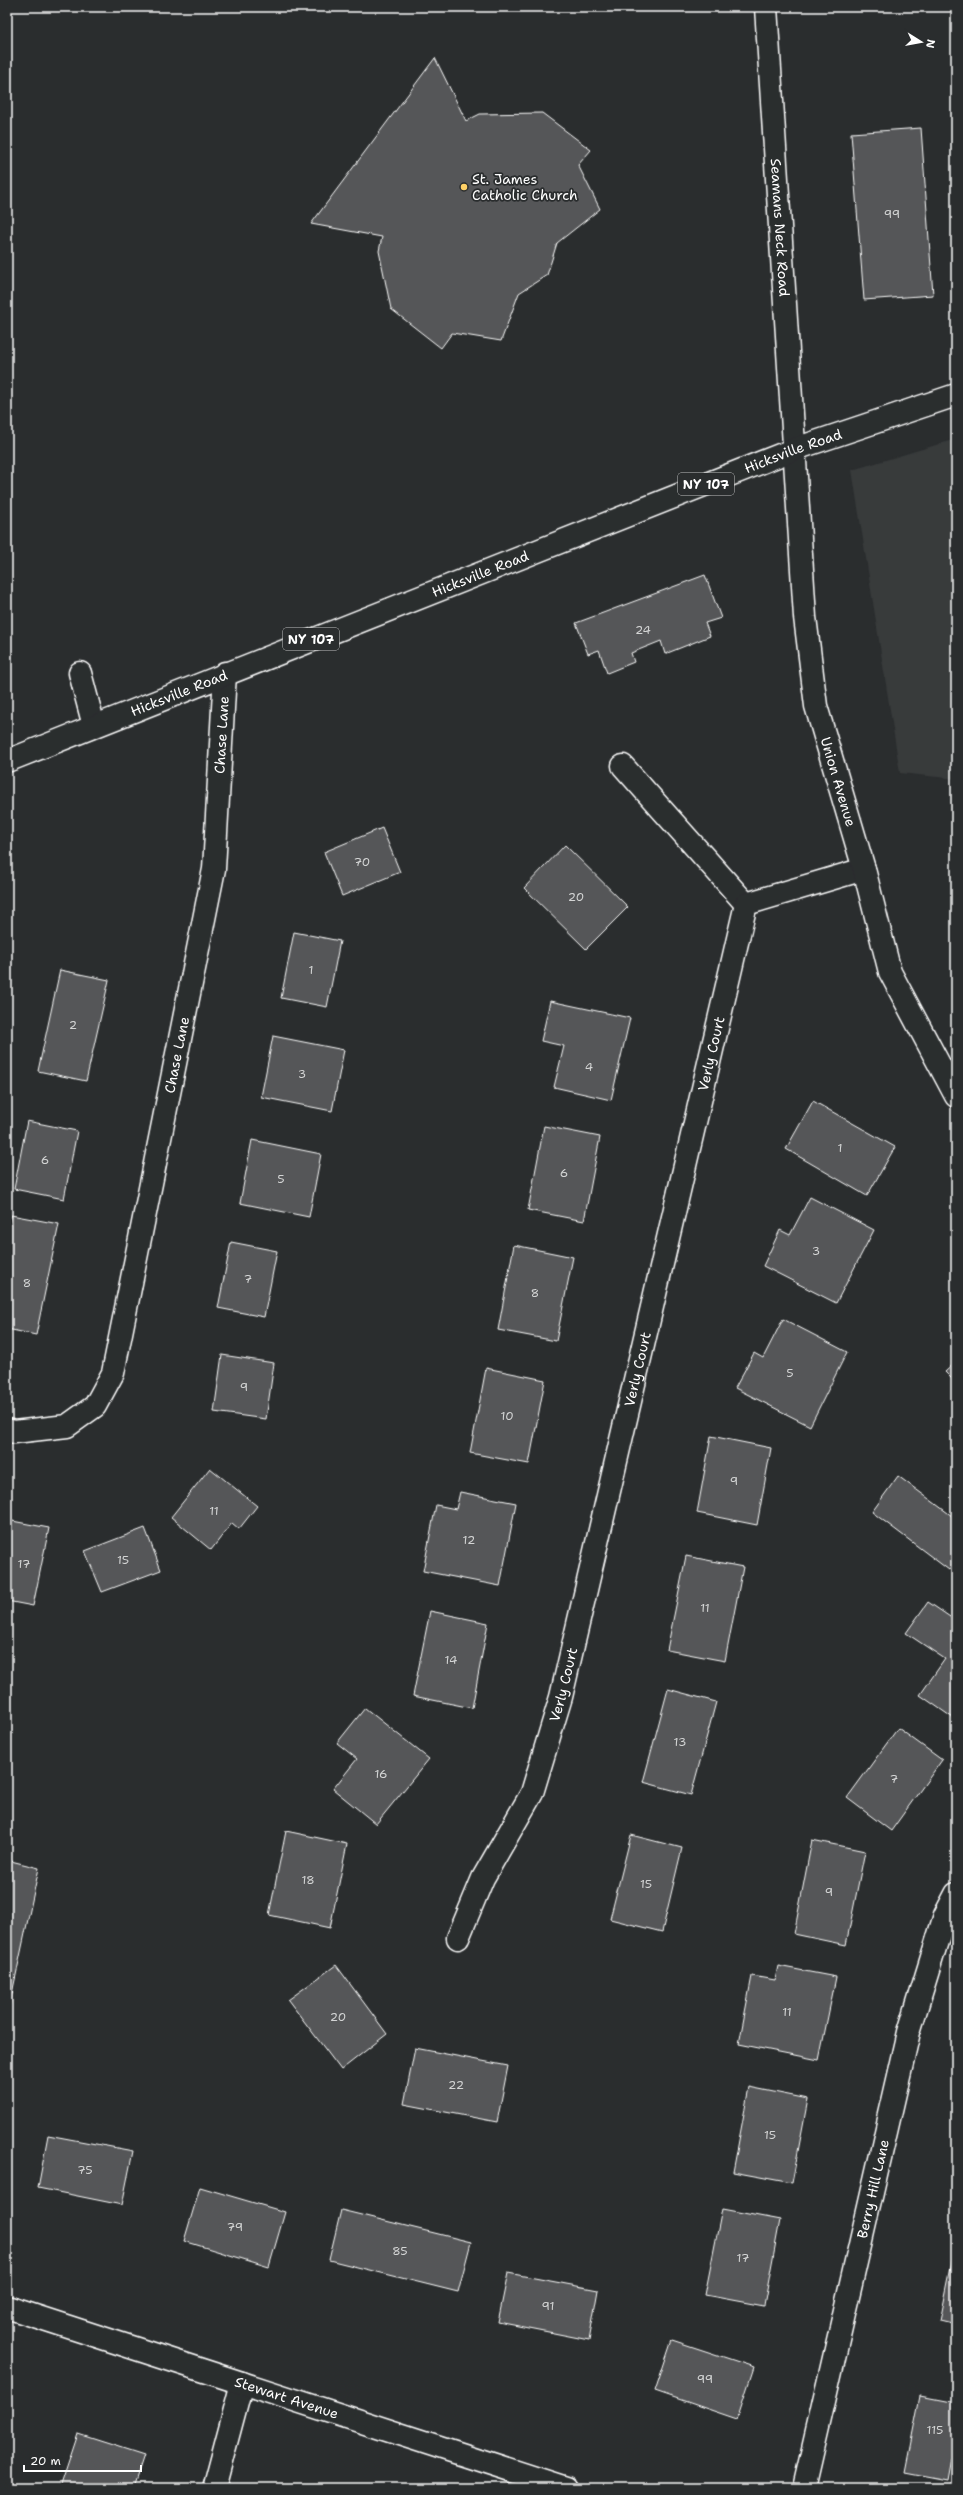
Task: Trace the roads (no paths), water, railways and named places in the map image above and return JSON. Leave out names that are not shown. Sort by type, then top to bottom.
[{"type":"street","name":"Seamans Neck Road","points":[[766,7],[795,449]]},
{"type":"street","name":"Hicksville Road","points":[[7,761],[224,673],[795,449],[956,395]]},
{"type":"street","name":"Union Avenue","points":[[795,449],[805,617],[816,706],[864,869],[890,972],[956,1096]]},
{"type":"street","points":[[80,673],[94,726]]},
{"type":"street","name":"Chase Lane","points":[[7,1430],[14,1432],[67,1426],[95,1406],[113,1374],[212,877],[224,673]]},
{"type":"street","points":[[623,766],[746,904],[864,869]]},
{"type":"street","name":"Verly Court","points":[[458,1938],[483,1878],[532,1793],[561,1697],[746,904]]},
{"type":"street","name":"Berry Hill Lane","points":[[804,2488],[909,2032],[945,1915],[956,1894]]},
{"type":"street","name":"Stewart Avenue","points":[[7,2308],[566,2488]]},
{"type":"street","points":[[214,2488],[242,2383]]},
{"type":"place","name":"St. James Catholic Church","points":[[464,187]]}]
